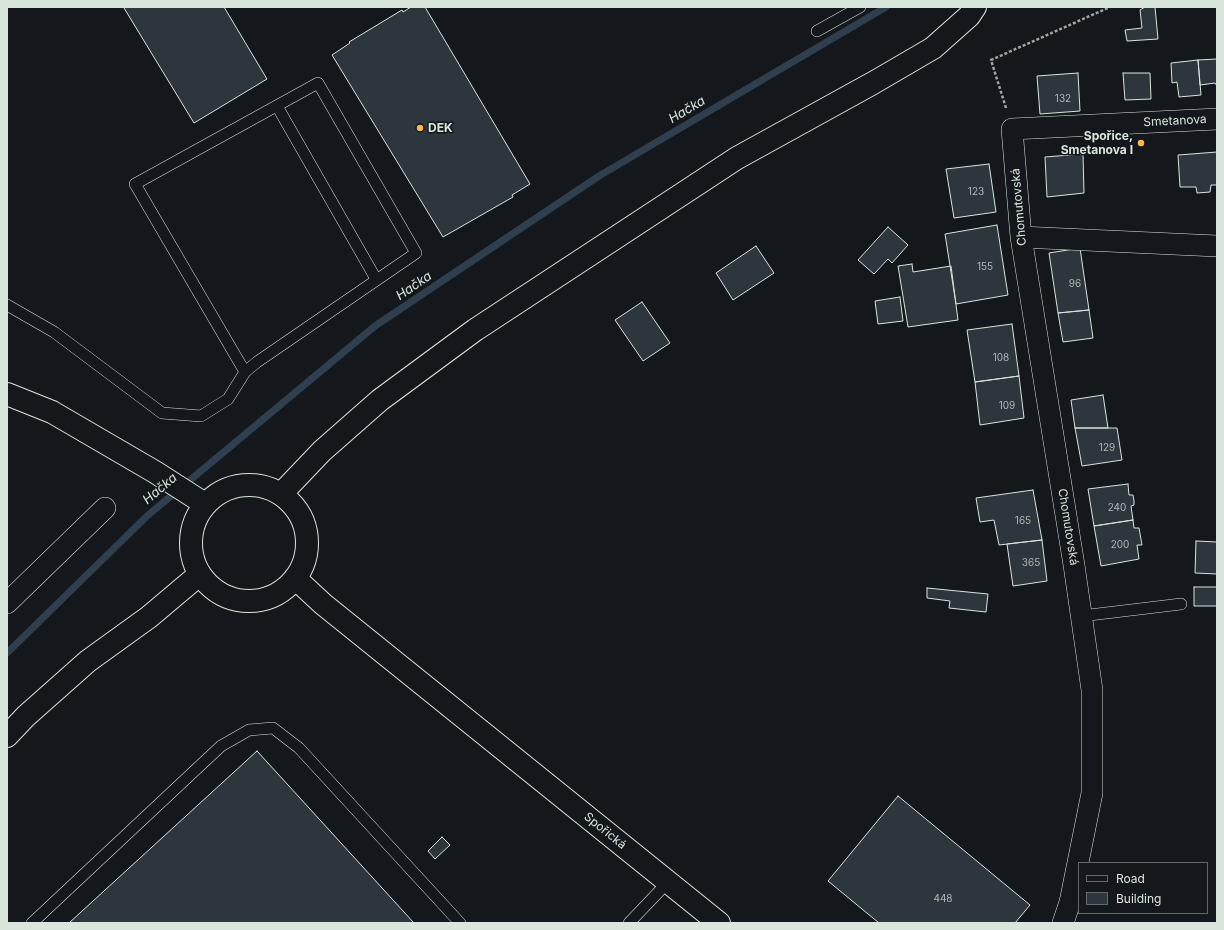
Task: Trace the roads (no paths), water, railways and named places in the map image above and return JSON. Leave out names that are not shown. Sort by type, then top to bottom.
[{"type":"street","points":[[281,494],[317,456],[380,400],[475,330],[737,158],[933,48],[969,16],[975,7]]},
{"type":"street","name":"Smetanova","points":[[1012,130],[1217,119]]},
{"type":"street","name":"Chomutovská","points":[[1012,130],[1021,237],[1092,690],[1092,794],[1078,862]]},
{"type":"street","points":[[1021,237],[1217,246]]},
{"type":"street","points":[[7,394],[52,412],[155,472],[202,502]]},
{"type":"street","points":[[249,484],[260,486],[281,494],[293,504],[301,518],[306,533],[306,549],[303,564],[295,578],[284,589],[270,597],[254,601],[238,600],[223,595],[210,586],[200,574],[192,557],[190,538],[202,502],[233,486],[249,484]]},
{"type":"street","points":[[7,603],[104,508]]},
{"type":"street","points":[[7,736],[26,716],[88,661],[149,618],[200,574]]},
{"type":"street","name":"Spořická","points":[[295,578],[323,604],[719,923]]},
{"type":"street","name":"Chomutovská","points":[[1064,923],[1078,863]]},
{"type":"lane","points":[[817,31],[860,7]]},
{"type":"lane","points":[[7,305],[54,332],[162,412],[201,416],[228,399],[245,372],[257,362],[416,253],[318,82],[135,184],[245,372]]},
{"type":"lane","points":[[277,106],[376,279]]},
{"type":"lane","points":[[1081,616],[1181,604]]},
{"type":"lane","points":[[32,923],[221,746],[249,730],[273,728],[299,748],[460,923]]},
{"type":"lane","points":[[629,923],[668,882]]},
{"type":"waterway","name":"Hačka","points":[[7,653],[147,516],[375,326],[599,176],[886,7]]},
{"type":"place","name":"DEK","points":[[420,128]]},
{"type":"place","name":"Spořice, Smetanova I","points":[[1141,143]]}]
